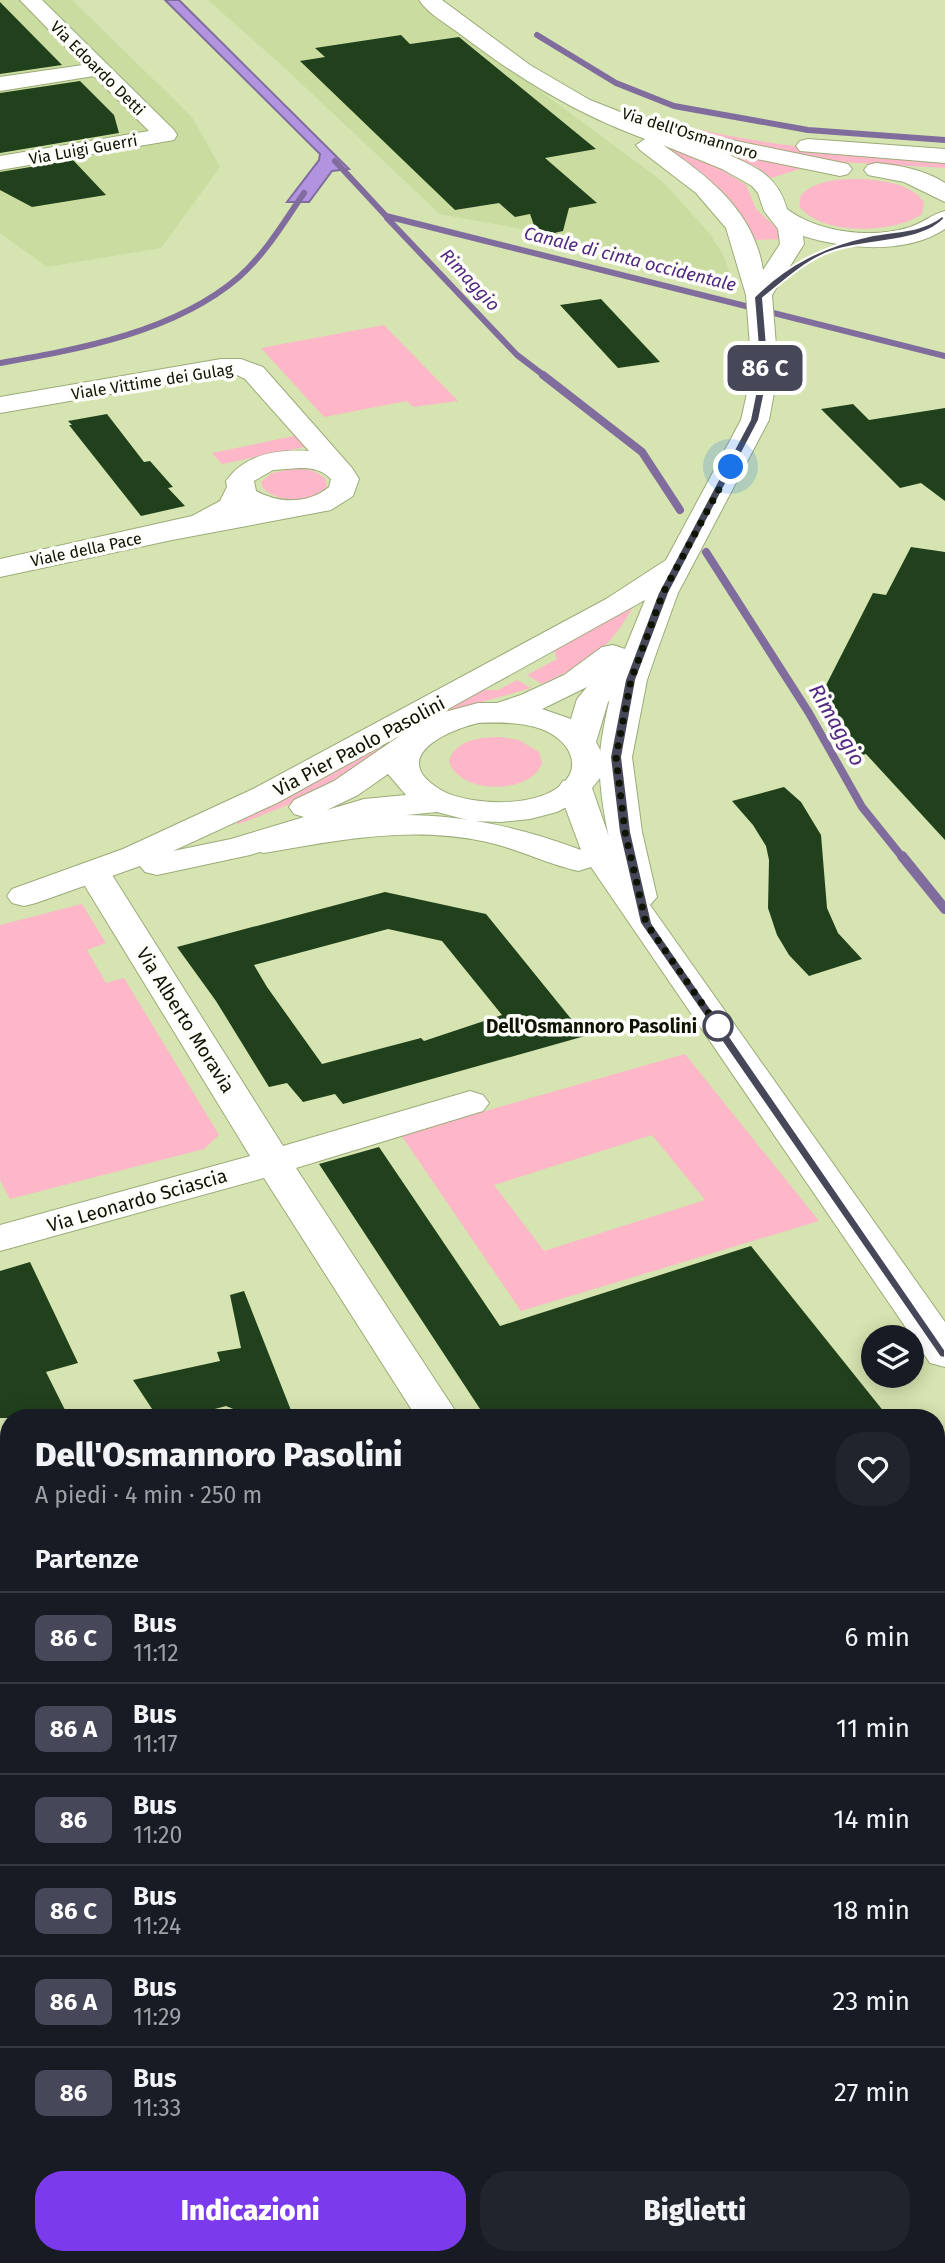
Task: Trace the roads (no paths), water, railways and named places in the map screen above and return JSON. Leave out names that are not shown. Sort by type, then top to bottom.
[{"type":"main road","name":"Via dell'Osmannoro","points":[[429,0],[564,96],[613,119],[735,166],[763,185],[772,196]]},
{"type":"main road","name":"Via dell'Osmannoro","points":[[447,0],[532,57],[565,83],[628,115],[747,152],[839,169],[899,173],[924,181],[945,195]]},
{"type":"main road","name":"Via Edoardo Detti","points":[[27,6],[98,69],[166,135]]},
{"type":"main road","points":[[532,57],[616,102],[704,128],[795,144],[864,152],[945,156]]},
{"type":"main road","points":[[0,85],[98,69]]},
{"type":"main road","points":[[613,119],[700,185],[730,218],[746,244],[749,274],[759,304],[765,371],[755,420],[663,593],[631,680],[616,757],[625,832],[646,923]]},
{"type":"main road","name":"Via Luigi Guerri","points":[[0,163],[166,135]]},
{"type":"main road","name":"Via dell'Osmannoro","points":[[759,304],[792,244],[790,229],[772,205],[772,196],[789,180],[839,169]]},
{"type":"main road","points":[[899,173],[945,172]]},
{"type":"main road","points":[[759,304],[802,263],[824,251],[872,238],[915,233],[945,218]]},
{"type":"main road","points":[[784,219],[828,235],[872,238]]},
{"type":"main road","name":"Viale Vittime dei Gulag","points":[[0,405],[221,367],[241,367],[254,373],[306,429],[342,474]]},
{"type":"main road","name":"Viale della Pace","points":[[172,531],[221,514],[236,501],[240,481],[245,473],[261,464],[276,460],[316,461],[330,465],[342,474]]},
{"type":"main road","points":[[240,489],[250,500],[271,507],[310,506],[338,495],[345,485],[342,474]]},
{"type":"main road","name":"Viale della Pace","points":[[0,568],[172,531],[310,506]]},
{"type":"main road","name":"Via Pier Paolo Pasolini","points":[[12,899],[135,856],[265,796],[617,605],[683,556]]},
{"type":"main road","points":[[501,713],[552,694],[584,677],[622,645],[663,593]]},
{"type":"main road","points":[[580,741],[593,699],[641,651]]},
{"type":"main road","points":[[484,812],[537,807],[552,802],[575,788],[585,777],[589,765],[587,753],[580,741],[570,732],[548,721],[501,713],[478,713],[447,720],[422,732],[411,743],[404,759],[407,775],[419,790],[441,802],[513,821],[538,833],[623,891]]},
{"type":"main road","name":"Via Pier Paolo Pasolini","points":[[83,881],[272,822],[346,788],[411,743]]},
{"type":"main road","points":[[575,788],[596,845],[623,891],[945,1353]]},
{"type":"main road","name":"Via Pier Paolo Pasolini","points":[[238,848],[364,809],[441,802]]},
{"type":"main road","name":"Via Pier Paolo Pasolini","points":[[12,899],[238,848],[382,825],[428,824],[468,828],[511,837],[578,861]]},
{"type":"main road","name":"Via Alberto Moravia","points":[[83,881],[273,1162],[433,1409]]},
{"type":"main road","points":[[273,1162],[470,1103]]},
{"type":"main road","name":"Via Leonardo Sciascia","points":[[0,1238],[273,1162]]},
{"type":"waterway","points":[[537,35],[616,83],[674,106],[808,130],[945,140]]},
{"type":"waterway","name":"Canale di cinta occidentale","points":[[335,161],[386,216],[945,356]]},
{"type":"waterway","points":[[0,363],[94,344],[156,325],[186,312],[214,296],[249,268],[304,193]]},
{"type":"waterway","name":"Rimaggio","points":[[387,218],[517,355],[546,377]]},
{"type":"waterway","name":"Rimaggio","points":[[543,375],[642,452],[680,510]]},
{"type":"waterway","name":"Rimaggio","points":[[706,552],[809,713],[862,807],[903,858]]},
{"type":"waterway","name":"Rimaggio","points":[[902,856],[945,909]]},
{"type":"place","name":"Dell'Osmannoro Pasolini","points":[[718,1026]]}]
